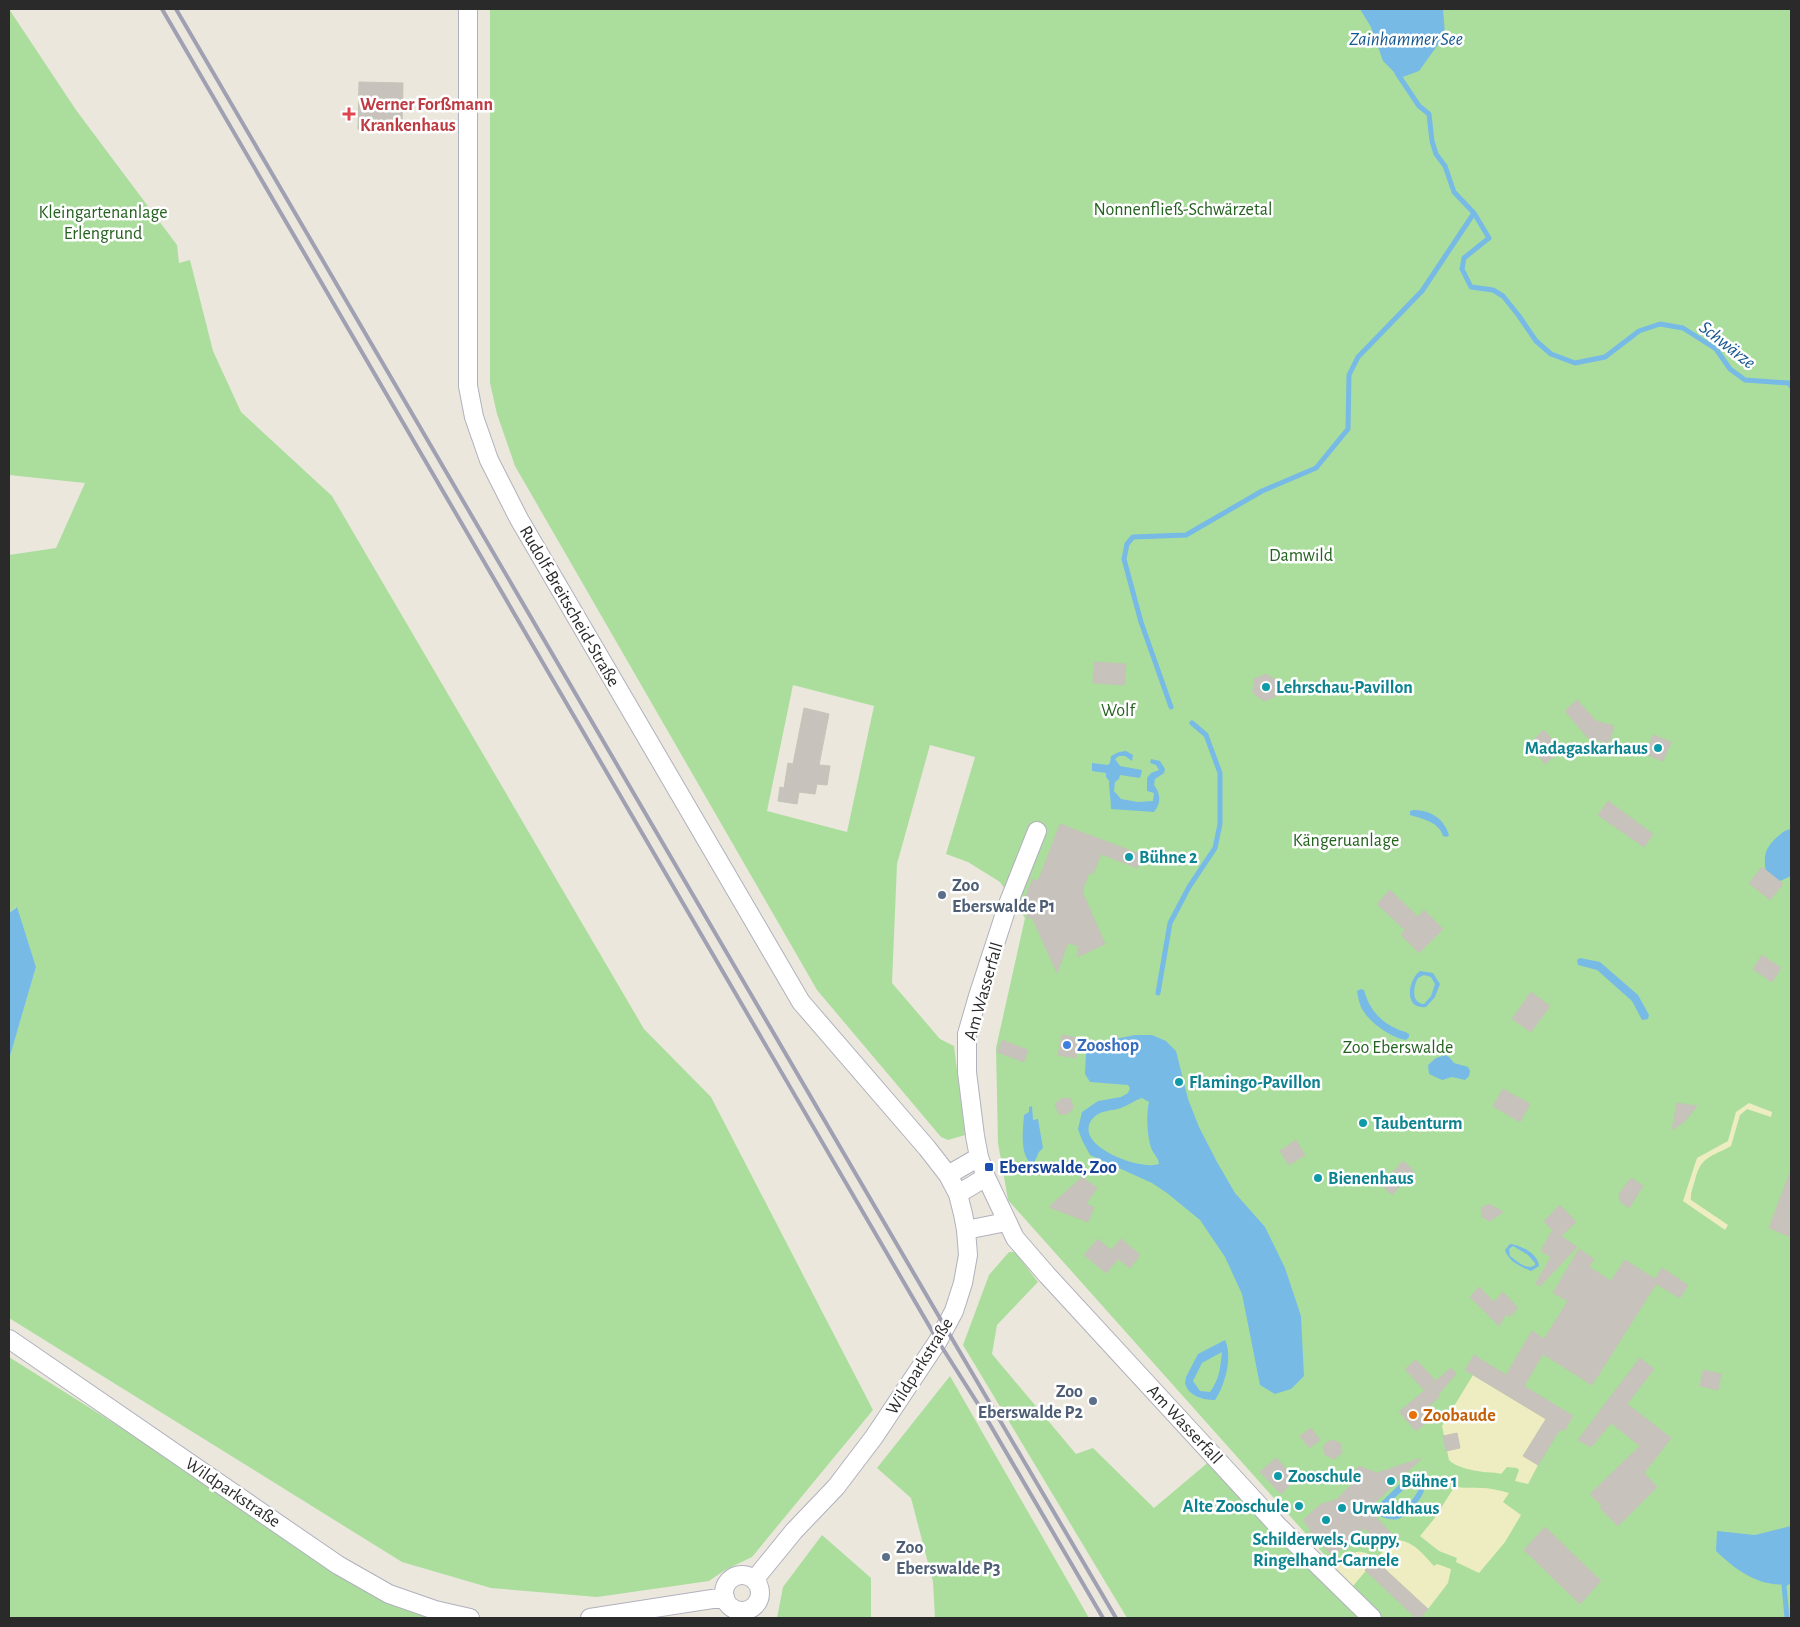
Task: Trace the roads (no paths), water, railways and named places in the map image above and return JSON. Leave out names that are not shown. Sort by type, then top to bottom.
[{"type":"street","name":"Rudolf-Breitscheid-Straße","points":[[468,9],[468,386],[474,417],[489,460],[524,527],[801,1002],[907,1126]]},
{"type":"street","name":"Am Wasserfall","points":[[1037,831],[1008,904],[967,1034],[967,1072],[979,1157],[986,1177],[1015,1238],[1047,1275],[1279,1527],[1372,1618]]},
{"type":"street","name":"Wildparkstraße","points":[[754,1580],[794,1531],[836,1487],[874,1437],[938,1341],[954,1311],[963,1283],[968,1255],[966,1230],[958,1194],[948,1175],[907,1126]]},
{"type":"street","points":[[948,1175],[979,1157]]},
{"type":"street","points":[[958,1194],[986,1177]]},
{"type":"street","points":[[966,1230],[1006,1222]]},
{"type":"street","name":"Wildparkstraße","points":[[9,1339],[338,1565],[389,1594],[435,1610],[470,1618]]},
{"type":"street","points":[[745,1575],[754,1580],[758,1585],[759,1598],[753,1613],[735,1609],[729,1605],[725,1598],[727,1583],[735,1576],[745,1575]]},
{"type":"street","points":[[590,1618],[725,1598]]},
{"type":"water","name":"Zainhammer See","points":[[1360,9],[1443,9],[1445,35],[1419,71],[1400,78],[1383,61],[1371,27]]},
{"type":"water","points":[[1126,751],[1133,755],[1132,761],[1125,756],[1119,756],[1115,759],[1120,766],[1142,770],[1140,778],[1120,775],[1119,779],[1115,782],[1114,791],[1121,799],[1138,802],[1153,801],[1154,793],[1147,791],[1147,778],[1151,773],[1159,770],[1156,765],[1150,763],[1151,759],[1160,761],[1165,769],[1164,773],[1155,779],[1154,785],[1159,799],[1154,812],[1111,809],[1109,781],[1106,773],[1092,771],[1092,763],[1108,765],[1111,756]]},
{"type":"water","points":[[1410,811],[1431,813],[1436,816],[1444,824],[1449,835],[1447,837],[1443,836],[1434,824],[1410,815]]},
{"type":"water","points":[[1791,829],[1791,876],[1780,881],[1766,872],[1766,853],[1777,837]]},
{"type":"water","points":[[17,907],[36,967],[9,1056],[9,913]]},
{"type":"water","points":[[1580,958],[1600,962],[1638,995],[1649,1015],[1648,1019],[1642,1020],[1632,1001],[1597,970],[1578,965],[1577,960]]},
{"type":"water","points":[[1420,971],[1433,973],[1440,984],[1435,997],[1426,1007],[1419,1007],[1411,1000],[1410,988]],"holes":[[[1424,975],[1431,977],[1435,984],[1431,996],[1424,1004],[1420,1003],[1414,994],[1416,982],[1418,978]]]},
{"type":"water","points":[[1364,990],[1369,1003],[1380,1018],[1398,1030],[1409,1034],[1406,1040],[1387,1033],[1374,1024],[1364,1013],[1357,991]]},
{"type":"water","points":[[1135,1035],[1152,1035],[1166,1041],[1176,1051],[1188,1099],[1199,1127],[1235,1193],[1265,1227],[1285,1268],[1301,1316],[1304,1376],[1291,1389],[1275,1394],[1260,1385],[1242,1294],[1225,1257],[1200,1220],[1152,1183],[1090,1155],[1078,1129],[1082,1112],[1098,1101],[1121,1097],[1128,1093],[1130,1088],[1128,1085],[1090,1082],[1085,1074],[1086,1052],[1100,1042]],"holes":[[[1142,1098],[1149,1102],[1147,1120],[1149,1140],[1159,1164],[1137,1164],[1124,1160],[1110,1154],[1091,1138],[1088,1128],[1096,1115],[1121,1108]]]},
{"type":"water","points":[[1445,1055],[1454,1063],[1468,1067],[1470,1071],[1469,1076],[1465,1080],[1452,1077],[1442,1080],[1429,1074],[1428,1065],[1436,1058]]},
{"type":"water","points":[[1032,1106],[1033,1120],[1038,1119],[1043,1148],[1033,1165],[1026,1156],[1023,1135],[1024,1115],[1029,1112],[1029,1107]]},
{"type":"water","points":[[1510,1244],[1524,1248],[1536,1258],[1539,1266],[1531,1271],[1523,1268],[1512,1260],[1505,1250]],"holes":[[[1513,1246],[1528,1255],[1535,1263],[1532,1267],[1525,1266],[1510,1256],[1509,1249]]]},
{"type":"water","points":[[1225,1340],[1228,1354],[1227,1371],[1215,1400],[1193,1394],[1185,1383],[1186,1377],[1198,1354]],"holes":[[[1222,1352],[1216,1382],[1210,1392],[1200,1391],[1193,1381],[1202,1363]]]},
{"type":"water","points":[[1411,1476],[1422,1482],[1424,1490],[1417,1502],[1405,1515],[1398,1519],[1388,1519],[1378,1514],[1374,1509],[1406,1478]],"holes":[[[1413,1484],[1419,1489],[1409,1504],[1395,1515],[1384,1512],[1382,1509],[1409,1485]]]},
{"type":"water","points":[[1791,1526],[1791,1584],[1780,1585],[1759,1581],[1732,1565],[1716,1551],[1717,1531],[1755,1535]]},
{"type":"waterway","name":"Schwärze","points":[[1397,73],[1419,106],[1429,114],[1432,141],[1436,154],[1445,166],[1454,192],[1474,213],[1489,238],[1464,258],[1462,269],[1471,287],[1493,290],[1503,296],[1536,341],[1551,354],[1575,363],[1605,357],[1639,331],[1660,324],[1683,328],[1716,349],[1730,369],[1745,380],[1789,383],[1791,386]]},
{"type":"waterway","points":[[1171,707],[1141,622],[1124,559],[1127,544],[1133,537],[1186,535],[1262,491],[1316,468],[1348,429],[1349,375],[1358,357],[1422,291],[1474,213]]},
{"type":"waterway","points":[[1158,993],[1170,923],[1189,887],[1215,848],[1220,824],[1220,773],[1206,735],[1192,723]]},
{"type":"waterway","points":[[1787,1618],[1784,1585],[1791,1579]]},
{"type":"railway","points":[[162,9],[938,1341],[978,1404],[1103,1618]]},
{"type":"railway","points":[[176,9],[1116,1618]]},
{"type":"place","name":"Werner Forßmann Krankenhaus","points":[[349,114]]},
{"type":"place","name":"Lehrschau-Pavillon","points":[[1266,687]]},
{"type":"place","name":"Madagaskarhaus","points":[[1658,748]]},
{"type":"place","name":"Bühne 2","points":[[1129,857]]},
{"type":"place","name":"Zoo Eberswalde P1","points":[[942,895]]},
{"type":"place","name":"Zooshop","points":[[1067,1045]]},
{"type":"place","name":"Flamingo-Pavillon","points":[[1179,1082]]},
{"type":"place","name":"Taubenturm","points":[[1363,1123]]},
{"type":"place","name":"Eberswalde, Zoo","points":[[989,1167]]},
{"type":"place","name":"Bienenhaus","points":[[1318,1178]]},
{"type":"place","name":"Zoo Eberswalde P2","points":[[1093,1401]]},
{"type":"place","name":"Zoobaude","points":[[1413,1415]]},
{"type":"place","name":"Zooschule","points":[[1278,1476]]},
{"type":"place","name":"Bühne 1","points":[[1391,1481]]},
{"type":"place","name":"Alte Zooschule","points":[[1299,1506]]},
{"type":"place","name":"Urwaldhaus","points":[[1342,1508]]},
{"type":"place","name":"Schilderwels, Guppy, Ringelhand-Garnele","points":[[1326,1520]]},
{"type":"place","name":"Zoo Eberswalde P3","points":[[886,1557]]},
{"type":"park label","name":"Nonnenfließ-Schwärzetal","points":[[1183,209]]},
{"type":"park label","name":"Kleingartenanlage Erlengrund","points":[[103,222]]},
{"type":"park label","name":"Damwild","points":[[1301,555]]},
{"type":"park label","name":"Wolf","points":[[1118,710]]},
{"type":"park label","name":"Kängeruanlage","points":[[1346,840]]},
{"type":"park label","name":"Zoo Eberswalde","points":[[1398,1047]]}]
